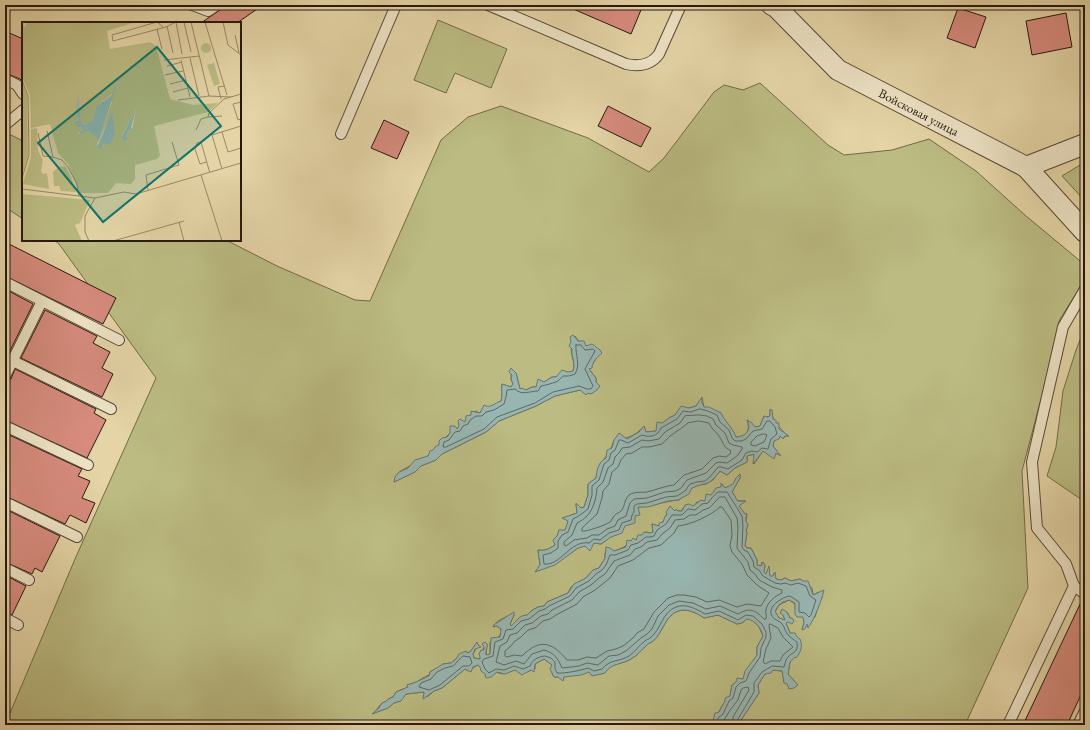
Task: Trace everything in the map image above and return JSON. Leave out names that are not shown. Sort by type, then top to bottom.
[{"type":"street","name":"Войсковая улица","points":[[772,5],[776,7],[838,70],[1026,167]]},
{"type":"street","points":[[1085,144],[1026,167],[1085,232]]},
{"type":"lane","points":[[192,5],[208,11],[216,5]]},
{"type":"lane","points":[[341,134],[396,5]]},
{"type":"lane","points":[[488,5],[626,64],[637,66],[650,63],[659,54],[681,5]]},
{"type":"lane","points":[[5,80],[17,85],[22,92]]},
{"type":"lane","points":[[5,125],[22,111]]},
{"type":"lane","points":[[5,282],[119,340]]},
{"type":"lane","points":[[1085,289],[1063,327],[1032,462],[1037,528],[1066,564],[1074,586],[1085,594]]},
{"type":"lane","points":[[5,376],[42,301]]},
{"type":"lane","points":[[13,361],[111,409]]},
{"type":"lane","points":[[5,426],[88,466]]},
{"type":"lane","points":[[5,502],[77,537]]},
{"type":"lane","points":[[5,568],[29,580]]},
{"type":"lane","points":[[1008,725],[1074,586]]},
{"type":"lane","points":[[5,618],[18,625]]},
{"type":"lane","points":[[1078,725],[1085,711]]},
{"type":"green space","points":[[438,20],[507,49],[491,88],[455,73],[446,93],[414,80]]},
{"type":"green space","points":[[760,83],[828,145],[844,155],[892,150],[929,139],[976,171],[1026,216],[1085,265],[1085,279],[1059,321],[1046,380],[1022,471],[1028,588],[965,725],[742,725],[741,720],[759,693],[758,685],[765,674],[772,670],[782,671],[784,682],[795,682],[788,674],[790,662],[795,657],[796,637],[790,633],[786,623],[790,618],[787,612],[783,615],[785,620],[779,618],[775,612],[779,605],[789,600],[795,604],[795,609],[803,616],[804,623],[802,629],[815,617],[822,598],[819,592],[813,595],[812,588],[800,579],[791,581],[785,578],[781,580],[776,579],[774,573],[773,577],[764,572],[765,565],[762,562],[761,566],[757,565],[757,560],[751,548],[747,548],[745,545],[748,524],[746,522],[747,514],[745,514],[739,506],[745,501],[737,500],[732,492],[740,478],[740,475],[736,478],[734,484],[725,488],[722,484],[721,487],[706,501],[697,502],[693,507],[683,508],[682,511],[675,511],[670,506],[666,517],[659,526],[652,524],[653,532],[646,532],[632,543],[622,548],[605,553],[605,558],[599,568],[593,570],[586,578],[571,587],[568,593],[547,602],[544,606],[538,607],[527,615],[519,618],[511,627],[510,624],[514,615],[505,617],[497,622],[493,626],[497,626],[501,629],[501,634],[490,642],[490,654],[486,655],[487,644],[484,647],[480,659],[474,658],[473,654],[478,645],[477,643],[470,652],[466,653],[466,651],[451,663],[443,664],[430,672],[429,675],[396,692],[393,697],[382,703],[374,713],[388,708],[406,694],[424,692],[427,697],[434,691],[442,688],[465,669],[468,671],[478,665],[502,674],[515,670],[523,672],[535,669],[535,664],[544,659],[552,665],[552,673],[554,677],[558,677],[563,680],[564,677],[589,671],[596,675],[604,673],[613,665],[631,659],[647,644],[656,639],[673,613],[681,610],[695,613],[704,618],[718,615],[737,624],[742,623],[747,619],[752,619],[759,627],[763,636],[757,647],[757,655],[743,679],[732,685],[730,696],[719,712],[715,714],[713,721],[705,725],[554,725],[550,723],[543,725],[5,725],[75,559],[156,378],[59,244],[55,241],[228,241],[277,266],[355,300],[370,301],[441,140],[468,117],[501,106],[588,138],[649,172],[664,158],[714,92],[724,85],[743,90]],"holes":[[[575,336],[581,343],[590,346],[598,356],[589,369],[596,378],[596,382],[580,390],[555,396],[536,406],[499,421],[486,432],[442,454],[436,460],[421,466],[415,472],[394,482],[399,472],[428,456],[450,433],[465,422],[475,411],[480,413],[501,401],[502,384],[511,387],[513,384],[511,379],[511,369],[516,373],[520,389],[526,390],[536,387],[552,377],[573,371],[574,364],[571,348]],[[702,398],[704,407],[721,413],[735,437],[739,437],[747,433],[747,420],[755,427],[760,426],[764,416],[770,416],[770,410],[777,424],[788,436],[784,436],[784,438],[780,436],[774,441],[773,446],[780,455],[763,451],[754,464],[754,454],[747,456],[747,462],[735,468],[727,475],[720,471],[713,480],[706,484],[698,485],[692,488],[679,500],[638,507],[635,516],[601,544],[594,543],[578,548],[536,571],[540,565],[538,550],[551,548],[555,545],[559,530],[565,531],[569,521],[563,518],[577,513],[576,504],[581,508],[584,507],[588,495],[588,484],[596,478],[599,468],[614,440],[623,439],[630,436],[638,432],[644,426],[646,432],[656,431],[669,418],[696,406]]]},
{"type":"green space","points":[[7,133],[22,140],[22,218],[5,207],[5,134]]},
{"type":"green space","points":[[1085,162],[1085,201],[1062,176]]},
{"type":"green space","points":[[1085,328],[1085,502],[1047,476],[1056,447],[1063,391],[1076,350]]},
{"type":"water","points":[[573,335],[578,341],[584,341],[586,346],[592,344],[602,353],[594,361],[592,368],[589,369],[600,386],[597,390],[586,395],[580,390],[555,396],[536,406],[499,421],[486,432],[442,454],[436,460],[421,466],[415,472],[394,482],[395,477],[399,472],[408,468],[415,460],[428,456],[430,451],[439,445],[439,441],[442,438],[447,437],[450,433],[450,426],[455,426],[457,429],[459,426],[458,421],[460,419],[465,422],[466,416],[471,415],[471,411],[480,413],[484,405],[491,406],[501,401],[502,384],[511,387],[513,384],[511,379],[512,375],[509,372],[511,368],[516,373],[520,389],[522,388],[526,390],[536,387],[538,379],[544,382],[552,377],[556,377],[562,370],[568,372],[573,371],[574,365],[572,349],[569,346],[571,342],[570,337]]},
{"type":"water","points":[[702,397],[704,407],[709,407],[721,413],[736,437],[743,436],[747,432],[749,426],[747,420],[755,427],[760,426],[764,416],[770,416],[770,409],[772,410],[773,419],[776,420],[776,423],[779,423],[779,429],[789,436],[785,436],[783,439],[780,436],[779,439],[774,441],[773,446],[781,456],[776,453],[774,459],[763,451],[753,464],[754,454],[747,456],[747,462],[735,468],[727,475],[720,471],[710,482],[692,488],[689,494],[678,500],[668,501],[648,507],[638,507],[640,515],[635,516],[635,523],[625,526],[622,533],[611,537],[601,544],[594,543],[590,551],[585,546],[578,548],[555,565],[535,572],[540,565],[538,550],[551,548],[555,545],[553,540],[557,536],[559,530],[565,530],[568,521],[562,518],[577,513],[576,503],[581,508],[584,507],[588,495],[588,484],[596,478],[597,469],[606,458],[607,450],[612,448],[614,440],[619,433],[627,439],[639,432],[644,426],[646,432],[656,431],[657,422],[662,423],[675,415],[681,406],[689,408],[696,406]]},
{"type":"water","points":[[740,474],[740,478],[732,492],[738,501],[746,501],[739,506],[745,514],[747,514],[746,522],[748,524],[745,545],[747,548],[751,548],[757,560],[757,565],[761,566],[763,562],[765,565],[764,572],[766,574],[769,566],[770,576],[773,576],[775,572],[776,579],[781,580],[785,578],[791,581],[800,579],[803,581],[808,581],[813,595],[824,590],[818,610],[808,628],[807,624],[805,629],[802,630],[804,623],[803,617],[797,617],[795,614],[795,603],[789,600],[783,602],[775,611],[779,618],[785,620],[783,615],[780,613],[782,609],[787,612],[790,618],[794,621],[792,624],[788,622],[786,623],[790,633],[795,633],[801,642],[800,651],[796,658],[795,657],[790,662],[788,674],[798,685],[789,689],[787,684],[784,683],[782,671],[773,670],[771,673],[765,674],[758,685],[759,693],[741,720],[742,725],[705,725],[713,721],[715,713],[719,712],[725,698],[730,696],[732,685],[736,682],[737,678],[743,679],[745,671],[757,655],[757,647],[763,636],[761,630],[755,623],[747,619],[742,623],[737,624],[718,615],[704,618],[685,610],[673,613],[656,639],[647,644],[635,656],[627,661],[610,667],[605,673],[592,676],[589,672],[581,675],[564,677],[563,681],[558,677],[554,677],[550,669],[552,665],[544,659],[535,664],[534,672],[531,670],[522,675],[515,670],[505,674],[497,672],[491,677],[486,678],[485,674],[481,671],[478,665],[473,667],[471,672],[465,669],[442,688],[434,691],[423,699],[424,692],[406,694],[401,701],[372,714],[382,703],[393,697],[396,692],[408,687],[407,685],[429,676],[430,672],[443,664],[451,663],[459,654],[466,651],[467,653],[470,652],[477,642],[481,647],[475,649],[473,654],[474,658],[480,659],[479,654],[481,650],[484,650],[482,644],[485,642],[487,644],[486,655],[490,654],[491,638],[500,637],[501,629],[497,626],[493,627],[495,624],[514,612],[510,624],[511,626],[522,616],[527,615],[538,607],[544,606],[547,602],[568,593],[574,584],[586,578],[593,570],[599,568],[605,558],[606,547],[614,551],[626,547],[627,540],[631,541],[633,538],[636,540],[638,535],[642,535],[644,532],[653,532],[652,524],[659,526],[659,523],[663,522],[665,516],[667,515],[666,512],[670,506],[675,511],[676,509],[678,511],[682,511],[685,505],[689,504],[693,506],[701,500],[705,501],[706,494],[711,495],[716,488],[721,487],[721,483],[725,488],[733,484]]},
{"type":"building","points":[[227,5],[263,5],[238,22],[202,22]]},
{"type":"building","points":[[564,5],[643,5],[631,34]]},
{"type":"building","points":[[958,8],[986,17],[975,48],[947,38]]},
{"type":"building","points":[[1066,13],[1072,47],[1032,55],[1026,21]]},
{"type":"building","points":[[5,31],[22,39],[22,81],[5,73]]},
{"type":"building","points":[[608,106],[651,128],[641,147],[598,126]]},
{"type":"building","points":[[384,120],[409,132],[397,159],[371,148]]},
{"type":"building","points":[[5,242],[116,298],[103,324],[5,276]]},
{"type":"building","points":[[5,289],[33,304],[5,361]]},
{"type":"building","points":[[45,310],[97,336],[93,343],[110,352],[102,368],[113,374],[102,397],[21,358]]},
{"type":"building","points":[[15,369],[96,409],[94,413],[106,420],[87,458],[5,420],[5,382],[11,379]]},
{"type":"building","points":[[5,433],[82,469],[78,476],[90,481],[82,498],[95,503],[86,523],[70,515],[65,524],[5,496]]},
{"type":"building","points":[[5,509],[60,536],[42,572],[35,568],[32,574],[5,562]]},
{"type":"building","points":[[5,575],[26,586],[12,615],[5,612]]},
{"type":"building","points":[[1082,600],[1085,600],[1085,686],[1067,725],[1023,725]]}]
